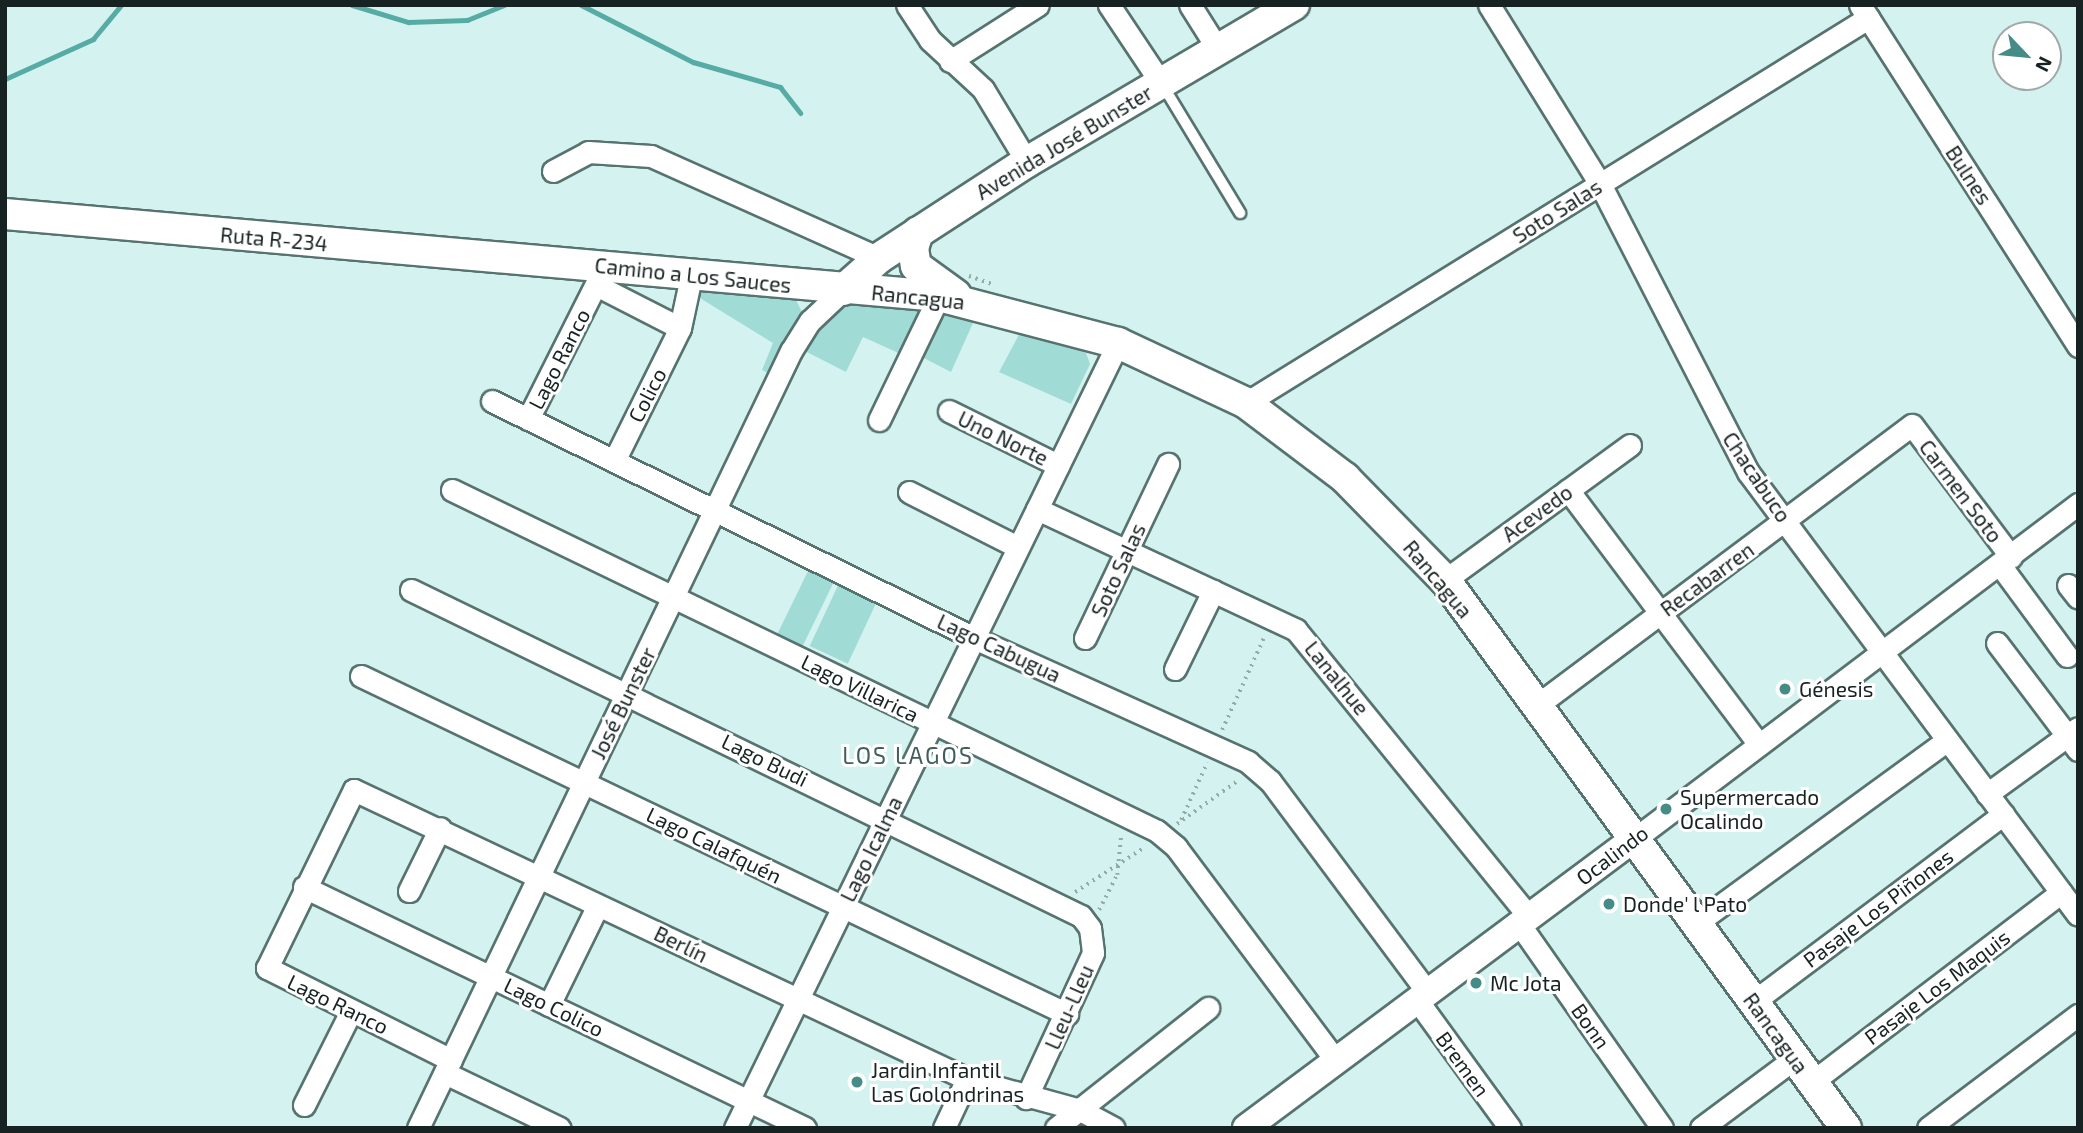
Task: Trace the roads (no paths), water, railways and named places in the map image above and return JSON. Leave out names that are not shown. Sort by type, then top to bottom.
[{"type":"main road","name":"Avenida José Bunster","points":[[843,290],[879,258],[1027,162],[1294,5]]},
{"type":"main road","name":"Ruta R-234","points":[[5,214],[542,261]]},
{"type":"main road","points":[[918,232],[913,248],[916,266],[934,284],[954,289]]},
{"type":"main road","name":"Camino a Los Sauces","points":[[542,261],[598,284],[692,272],[843,290]]},
{"type":"main road","name":"Rancagua","points":[[843,290],[954,289],[1118,343],[1247,403],[1345,478],[1445,580],[1846,1128]]},
{"type":"street","points":[[907,5],[950,61],[984,89],[1027,162]]},
{"type":"street","points":[[950,61],[1038,5]]},
{"type":"street","points":[[1109,5],[1161,83]]},
{"type":"street","points":[[1190,5],[1219,51]]},
{"type":"street","name":"Chacabuco","points":[[1489,5],[1601,184],[1717,418],[1786,520],[1883,654],[2078,915]]},
{"type":"street","name":"Soto Salas","points":[[1247,403],[1601,184],[1864,12]]},
{"type":"street","name":"Bulnes","points":[[1864,12],[2078,346]]},
{"type":"street","name":"Rancagua","points":[[553,171],[588,152],[651,156],[879,258]]},
{"type":"street","name":"Colico","points":[[614,461],[680,328],[692,272]]},
{"type":"street","points":[[598,284],[680,328]]},
{"type":"street","name":"Lago Ranco","points":[[528,419],[598,284]]},
{"type":"street","points":[[879,421],[954,289]]},
{"type":"street","name":"José Bunster","points":[[418,1128],[800,336],[843,290]]},
{"type":"street","name":"Lago Icalma","points":[[735,1128],[1118,343]]},
{"type":"street","name":"Lago Cabugua","points":[[492,401],[974,638],[1215,746],[1255,768],[1422,996]]},
{"type":"street","name":"Uno Norte","points":[[949,411],[1058,466]]},
{"type":"street","name":"Recabarren","points":[[1536,706],[1912,425]]},
{"type":"street","name":"Carmen Soto","points":[[1912,425],[2067,656]]},
{"type":"street","name":"Acevedo","points":[[1445,580],[1630,446]]},
{"type":"street","name":"Soto Salas","points":[[1085,638],[1168,464]]},
{"type":"street","name":"Lago Villarica","points":[[452,490],[1162,834],[1336,1060]]},
{"type":"street","points":[[1568,490],[1759,744]]},
{"type":"street","points":[[909,492],[1018,547]]},
{"type":"street","name":"Ocalindo","points":[[1246,1128],[1883,654],[2078,504]]},
{"type":"street","name":"Lanalhue","points":[[1037,509],[1272,619],[1308,640],[1524,921]]},
{"type":"street","name":"Lago Budi","points":[[411,590],[1061,901],[1090,928],[1093,953]]},
{"type":"street","points":[[1175,669],[1213,591]]},
{"type":"street","points":[[1987,794],[2074,738],[1997,643]]},
{"type":"street","name":"Lago Calafquén","points":[[361,676],[1067,1014]]},
{"type":"street","points":[[1696,924],[1947,740]]},
{"type":"street","name":"Berlín","points":[[304,887],[354,790],[440,828],[967,1079],[1026,1098],[1080,1110],[1114,1128]]},
{"type":"street","name":"Pasaje Los Piñones","points":[[1753,1002],[2003,814]]},
{"type":"street","points":[[409,891],[440,828]]},
{"type":"street","name":"Lago Ranco","points":[[304,887],[267,968],[351,1011],[560,1128]]},
{"type":"street","name":"Lago Colico","points":[[304,887],[805,1128]]},
{"type":"street","name":"Pasaje Los Maquis","points":[[1812,1082],[2061,892]]},
{"type":"street","points":[[549,1005],[598,905]]},
{"type":"street","name":"Bonn","points":[[1524,921],[1662,1128]]},
{"type":"street","name":"Lleu-Lleu","points":[[1026,1098],[1093,953]]},
{"type":"street","name":"Bremen","points":[[1422,996],[1502,1125]]},
{"type":"street","points":[[1056,1128],[1208,1008]]},
{"type":"street","points":[[304,1105],[351,1011]]},
{"type":"street","points":[[1928,1128],[2078,1015]]},
{"type":"street","points":[[1702,1128],[1795,1058]]},
{"type":"street","points":[[944,1128],[967,1079]]},
{"type":"lane","points":[[1161,83],[1240,213]]},
{"type":"waterway","points":[[5,79],[93,39],[121,5]]},
{"type":"waterway","points":[[352,5],[408,22],[467,20],[504,5]]},
{"type":"waterway","points":[[581,5],[693,62],[780,87],[800,113]]},
{"type":"place","name":"Génesis","points":[[1785,689]]},
{"type":"place","name":"Supermercado Ocalindo","points":[[1666,809]]},
{"type":"place","name":"Donde' l Pato","points":[[1609,904]]},
{"type":"place","name":"Mc Jota","points":[[1476,983]]},
{"type":"place","name":"Jardin Infantil Las Golondrinas","points":[[857,1082]]},
{"type":"district","name":"LOS LAGOS","points":[[908,755]]}]
